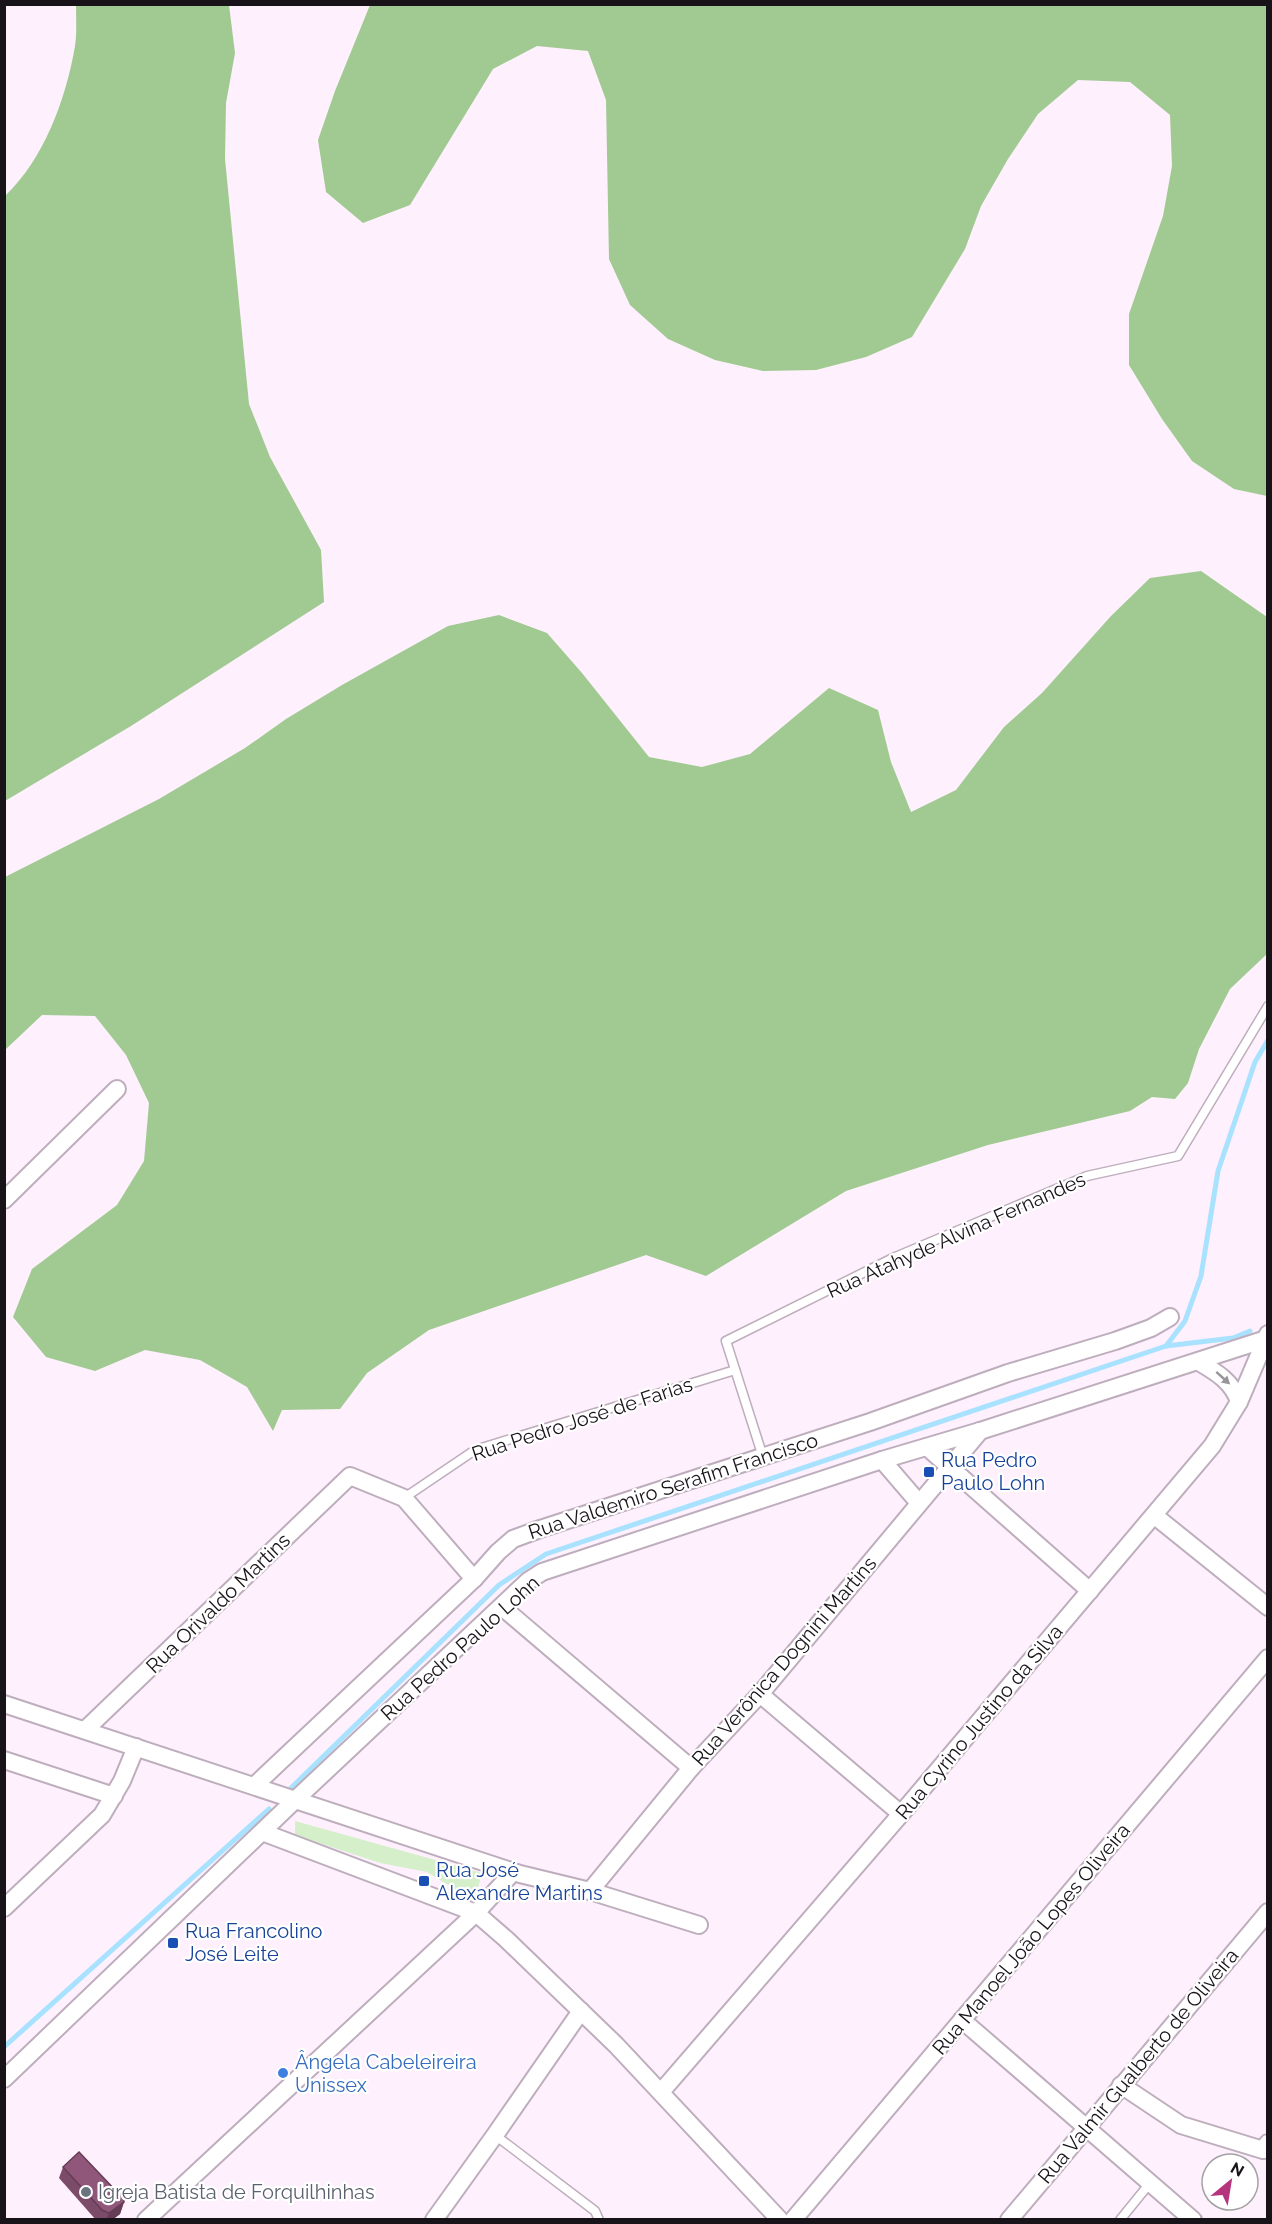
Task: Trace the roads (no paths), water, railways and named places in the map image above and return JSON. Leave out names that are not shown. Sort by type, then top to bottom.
[{"type":"street","points":[[4,1200],[117,1089]]},
{"type":"street","name":"Rua Valdemiro Serafim Francisco","points":[[254,1786],[474,1579],[513,1539],[540,1528],[870,1422],[1008,1373],[1124,1338],[1151,1328],[1170,1317]]},
{"type":"street","name":"Rua Pedro Paulo Lohn","points":[[296,1800],[528,1581],[542,1572],[882,1460],[1198,1362],[1267,1336]]},
{"type":"street","name":"Rua Cyrino Justino da Silva","points":[[661,2092],[902,1814],[1212,1446],[1239,1402],[1267,1336]]},
{"type":"street","points":[[1198,1362],[1223,1378],[1237,1393],[1239,1402]]},
{"type":"street","name":"Rua Verônica Dognini Martins","points":[[590,1892],[691,1768],[760,1694],[980,1431]]},
{"type":"street","points":[[927,1447],[1090,1591]]},
{"type":"street","points":[[882,1460],[919,1503]]},
{"type":"street","name":"Rua Orivaldo Martins","points":[[85,1730],[350,1476],[404,1498]]},
{"type":"street","points":[[404,1498],[474,1579]]},
{"type":"street","points":[[1155,1516],[1268,1607]]},
{"type":"street","points":[[502,1607],[691,1768]]},
{"type":"street","name":"Rua Manoel João Lopes Oliveira","points":[[793,2220],[1268,1658]]},
{"type":"street","points":[[760,1694],[902,1814]]},
{"type":"street","points":[[4,1704],[513,1872],[590,1892],[699,1925]]},
{"type":"street","points":[[4,1908],[96,1822],[114,1796],[136,1747]]},
{"type":"street","points":[[4,1761],[114,1796]]},
{"type":"street","points":[[4,2079],[296,1800]]},
{"type":"street","points":[[262,1832],[476,1913],[507,1939],[581,2011],[661,2092],[780,2220]]},
{"type":"street","points":[[146,2220],[476,1913],[513,1872]]},
{"type":"street","name":"Rua Valmir Gualberto de Oliveira","points":[[1009,2220],[1268,1912]]},
{"type":"street","points":[[434,2220],[581,2011]]},
{"type":"street","points":[[962,2020],[1193,2220]]},
{"type":"street","points":[[1121,2085],[1181,2125],[1266,2148]]},
{"type":"lane","name":"Rua Atahyde Alvina Fernandes","points":[[763,1457],[726,1341],[892,1258],[1087,1176],[1178,1156],[1268,1006]]},
{"type":"lane","name":"Rua Pedro José de Farias","points":[[404,1498],[475,1450],[735,1370]]},
{"type":"lane","points":[[495,2135],[595,2211],[599,2220]]},
{"type":"lane","points":[[1120,2220],[1150,2183]]},
{"type":"waterway","points":[[1166,1346],[1185,1321],[1201,1276],[1218,1171],[1255,1062],[1268,1040]]},
{"type":"waterway","points":[[291,1788],[499,1585],[546,1554],[1166,1346],[1233,1338],[1250,1331]]},
{"type":"waterway","points":[[4,2047],[269,1809]]},
{"type":"place","name":"Rua Pedro Paulo Lohn","points":[[929,1472]]},
{"type":"place","name":"Rua José Alexandre Martins","points":[[424,1881]]},
{"type":"place","name":"Rua Francolino José Leite","points":[[173,1943]]},
{"type":"place","name":"Ângela Cabeleireira Unissex","points":[[283,2073]]},
{"type":"place","name":"Igreja Batista de Forquilhinhas","points":[[86,2192]]}]
